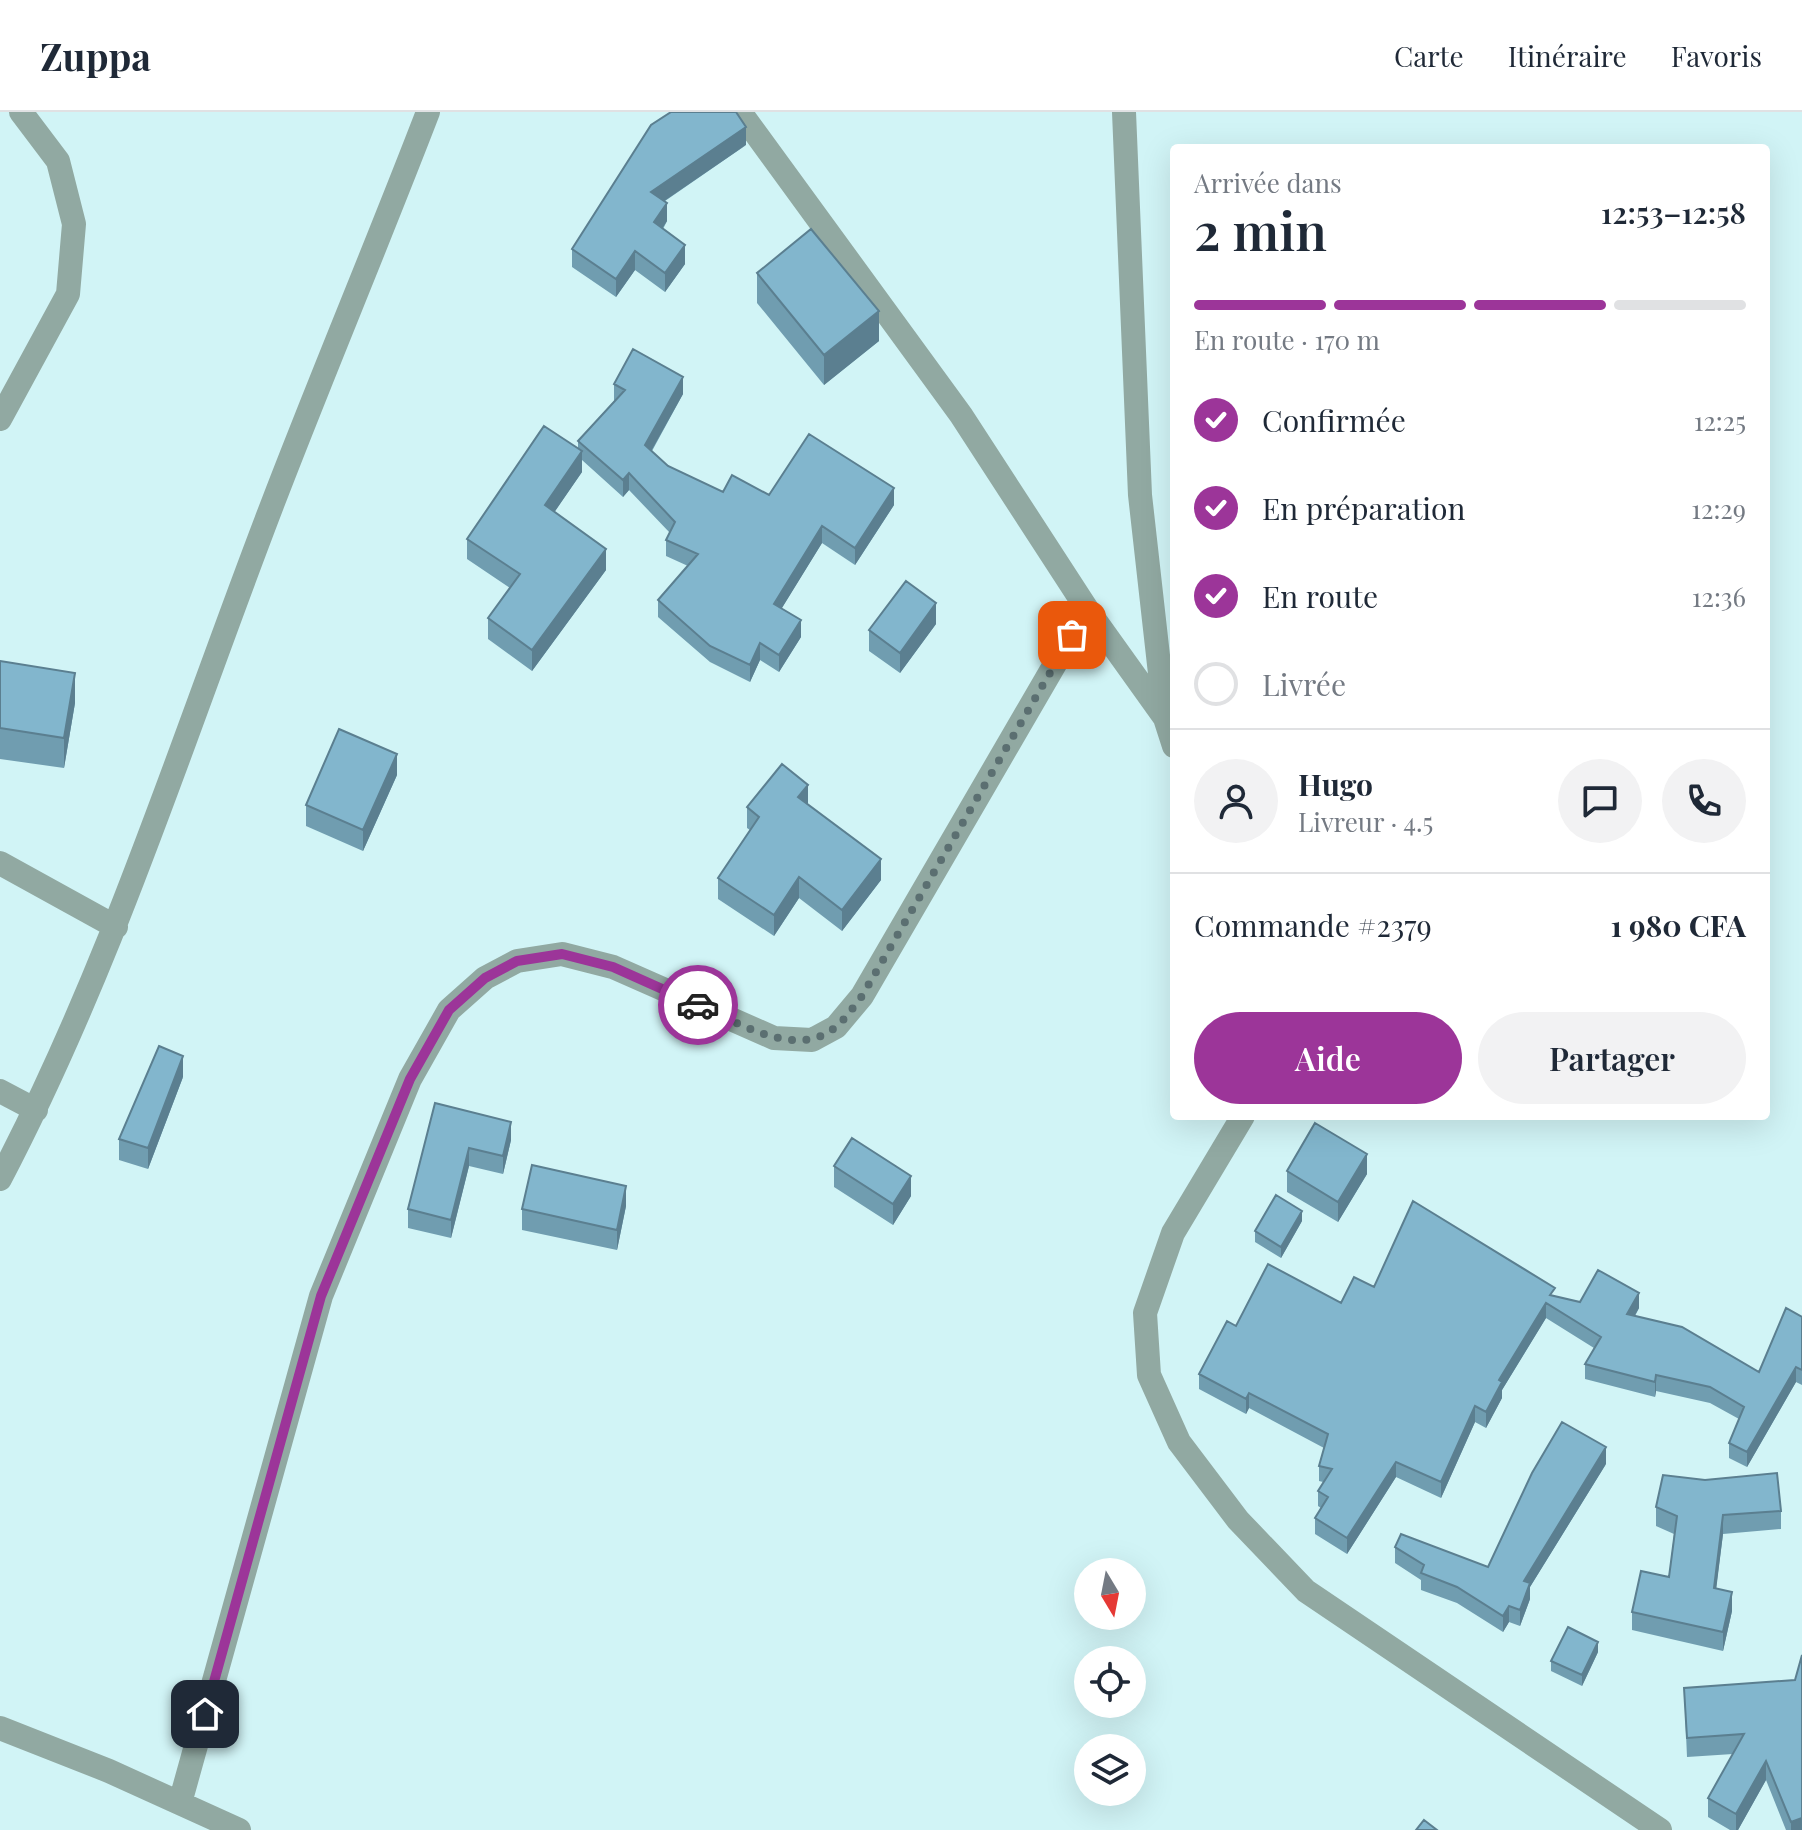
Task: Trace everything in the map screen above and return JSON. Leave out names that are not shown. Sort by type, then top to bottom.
[{"type":"street","points":[[0,419],[68,294],[74,224],[58,161],[21,112]]},
{"type":"street","points":[[0,1179],[36,1110],[116,927],[273,501],[428,112]]},
{"type":"street","points":[[740,112],[961,415],[1087,609],[1165,718]]},
{"type":"street","points":[[1124,112],[1140,495],[1165,718],[1170,734]]},
{"type":"street","points":[[180,1803],[321,1296],[410,1079],[449,1010],[485,978],[517,961],[562,954],[613,967],[774,1038],[812,1040],[836,1027],[862,996],[1087,609]]},
{"type":"street","points":[[0,863],[116,927]]},
{"type":"street","points":[[0,1091],[36,1110]]},
{"type":"street","points":[[1241,1120],[1173,1233],[1145,1313],[1149,1375],[1179,1442],[1238,1520],[1306,1591],[1660,1830]]},
{"type":"street","points":[[0,1728],[239,1830]]},
{"type":"building","points":[[671,112],[736,112],[746,127],[651,192],[667,203],[654,222],[685,245],[665,273],[635,251],[616,279],[572,249],[651,125]]},
{"type":"building","points":[[811,229],[879,311],[824,355],[757,273]]},
{"type":"building","points":[[633,349],[683,377],[645,445],[668,466],[723,492],[732,475],[769,495],[809,434],[894,488],[855,548],[822,526],[774,604],[801,620],[779,655],[760,643],[750,665],[710,646],[658,600],[698,554],[666,540],[675,522],[629,473],[623,480],[578,441],[625,390],[614,384]]},
{"type":"building","points":[[544,426],[582,451],[545,505],[606,549],[532,650],[488,618],[520,574],[467,539]]},
{"type":"building","points":[[906,581],[936,603],[900,653],[869,630]]},
{"type":"building","points":[[0,661],[75,673],[64,738],[0,728]]},
{"type":"building","points":[[339,729],[397,754],[363,830],[306,805]]},
{"type":"building","points":[[782,764],[808,785],[798,797],[881,859],[842,910],[799,877],[774,915],[718,878],[759,817],[747,807]]},
{"type":"building","points":[[159,1046],[183,1056],[148,1148],[119,1139]]},
{"type":"building","points":[[435,1103],[511,1122],[503,1156],[469,1148],[451,1220],[408,1209]]},
{"type":"building","points":[[1315,1123],[1367,1154],[1338,1202],[1287,1171]]},
{"type":"building","points":[[852,1138],[911,1176],[893,1204],[834,1166]]},
{"type":"building","points":[[532,1165],[626,1186],[617,1230],[522,1209]]},
{"type":"building","points":[[1276,1195],[1302,1211],[1281,1247],[1255,1231]]},
{"type":"building","points":[[1413,1201],[1555,1288],[1550,1295],[1580,1302],[1598,1270],[1639,1293],[1627,1314],[1682,1327],[1759,1372],[1786,1308],[1802,1317],[1802,1370],[1796,1367],[1747,1452],[1729,1443],[1744,1407],[1710,1387],[1656,1375],[1655,1382],[1585,1364],[1601,1337],[1546,1303],[1499,1380],[1502,1382],[1486,1412],[1475,1406],[1441,1482],[1396,1462],[1347,1538],[1315,1518],[1328,1497],[1318,1491],[1332,1469],[1319,1466],[1328,1434],[1249,1393],[1246,1399],[1199,1374],[1227,1321],[1236,1326],[1268,1264],[1341,1303],[1354,1277],[1374,1287]]},
{"type":"building","points":[[1562,1422],[1606,1447],[1524,1581],[1530,1583],[1520,1610],[1509,1606],[1503,1616],[1457,1587],[1421,1573],[1424,1565],[1395,1547],[1401,1534],[1488,1567],[1532,1473]]},
{"type":"building","points":[[1777,1473],[1781,1511],[1723,1515],[1714,1588],[1732,1592],[1723,1632],[1632,1612],[1641,1571],[1669,1577],[1677,1516],[1656,1507],[1663,1475],[1705,1480]]},
{"type":"building","points":[[1568,1627],[1598,1642],[1582,1675],[1551,1661]]},
{"type":"building","points":[[1802,1655],[1802,1818],[1791,1822],[1766,1761],[1736,1814],[1708,1798],[1744,1734],[1687,1738],[1684,1688],[1795,1680]]},
{"type":"building","points":[[1424,1820],[1437,1830],[1416,1830]]},
{"type":"way so far","points":[[698,1005],[774,1038],[812,1040],[836,1027],[862,996],[1072,635]]},
{"type":"route","points":[[205,1714],[321,1296],[410,1079],[449,1010],[485,978],[517,961],[562,954],[613,967],[698,1005]]}]
